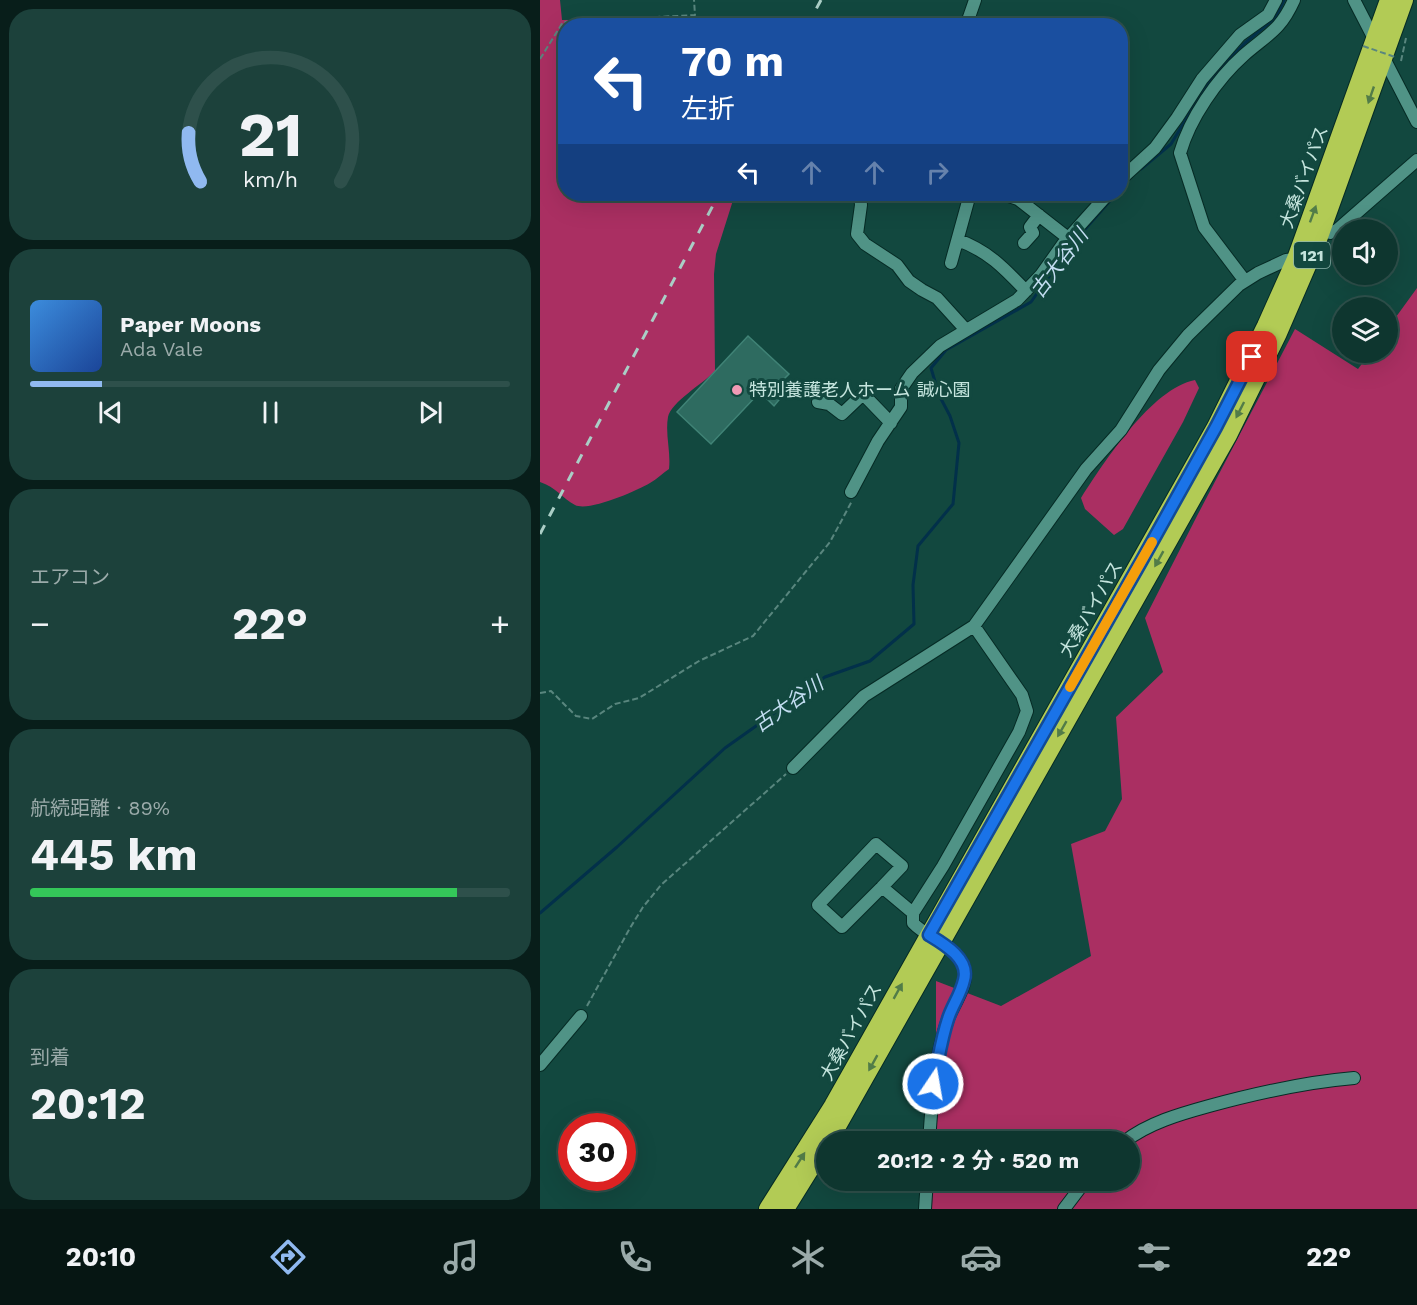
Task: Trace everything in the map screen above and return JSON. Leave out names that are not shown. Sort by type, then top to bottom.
[{"type":"highway","name":"大桑バイパス","points":[[1302,261],[1369,44],[1389,0]]},
{"type":"highway","name":"大桑バイパス","points":[[833,1131],[935,939],[1183,501],[1244,372],[1302,261],[1322,230],[1389,58],[1404,0]]},
{"type":"highway","name":"大桑バイパス","points":[[768,1209],[935,939]]},
{"type":"highway","name":"大桑バイパス","points":[[785,1209],[816,1160]]},
{"type":"street","points":[[969,18],[975,0]]},
{"type":"street","points":[[1128,173],[1155,148],[1202,79],[1240,35],[1268,15],[1276,0]]},
{"type":"street","points":[[1245,281],[1204,227],[1180,153],[1183,142],[1201,108],[1222,78],[1243,56],[1277,28],[1286,17],[1294,0]]},
{"type":"street","points":[[1354,0],[1369,44],[1389,58],[1417,122]]},
{"type":"street","points":[[1322,230],[1330,233],[1337,230],[1417,160]]},
{"type":"street","points":[[861,201],[857,234],[865,244],[897,265],[909,281],[937,298],[966,330]]},
{"type":"street","points":[[951,262],[968,201]]},
{"type":"street","points":[[1020,201],[1068,238]]},
{"type":"street","points":[[851,492],[878,441],[901,407],[901,389],[912,373],[940,346],[1017,300],[1041,275],[1068,238],[1102,201]]},
{"type":"street","points":[[1024,243],[1033,233],[1030,227],[1039,216]]},
{"type":"street","points":[[958,240],[976,247],[994,259],[1026,291]]},
{"type":"street","points":[[793,768],[864,696],[974,626],[1086,469],[1120,430],[1159,370],[1188,335],[1245,281],[1286,260],[1302,261]]},
{"type":"street","points":[[818,402],[830,404],[842,414],[863,394],[891,423]]},
{"type":"street","points":[[930,1131],[933,1084],[947,1020],[964,981],[965,973],[958,958],[913,923],[913,913],[943,866],[1019,732],[1027,711],[1022,695],[974,626]]},
{"type":"street","points":[[876,844],[902,866],[882,887],[842,927],[818,905],[876,844]]},
{"type":"street","points":[[882,887],[913,913]]},
{"type":"street","points":[[540,1065],[581,1016]]},
{"type":"street","points":[[1140,1132],[1173,1116],[1226,1101],[1298,1085],[1354,1078]]},
{"type":"street","points":[[924,1209],[926,1191]]},
{"type":"street","points":[[1064,1209],[1078,1191]]},
{"type":"path","points":[[638,18],[695,15],[694,0]]},
{"type":"path","points":[[540,59],[558,30]]},
{"type":"path","points":[[1369,44],[1389,58]]},
{"type":"path","points":[[540,693],[551,691],[576,716],[592,719],[615,704],[639,698],[699,661],[753,636],[830,542],[852,504],[851,492]]},
{"type":"path","points":[[581,1016],[630,928],[661,885],[793,768]]},
{"type":"shaded area","points":[[540,0],[560,0],[562,18],[558,18],[558,201],[733,201],[716,254],[714,274],[715,371],[670,411],[667,423],[669,469],[634,491],[591,506],[575,505],[540,482]]},
{"type":"shaded area","points":[[1417,288],[1417,1209],[926,1209],[921,1191],[1140,1191],[1140,1131],[932,1131],[936,1123],[936,981],[1001,1006],[1091,956],[1071,844],[1105,831],[1122,799],[1116,717],[1163,672],[1145,618],[1295,329],[1332,352],[1332,363],[1349,363],[1358,369],[1362,363],[1398,363],[1398,314]]},
{"type":"shaded area","points":[[1195,380],[1199,388],[1183,422],[1123,529],[1114,535],[1085,509],[1081,498],[1130,428],[1146,411],[1179,386]]},
{"type":"building","name":"特別養護老人ホーム 誠心園","points":[[748,336],[789,374],[775,388],[783,395],[774,406],[760,392],[711,444],[677,412]]},
{"type":"waterway","name":"古大谷川","points":[[1141,169],[1171,144],[1211,78],[1245,43],[1276,17],[1284,0]]},
{"type":"waterway","name":"古大谷川","points":[[540,913],[617,847],[725,748],[825,677],[870,661],[914,624],[913,585],[918,546],[953,504],[959,443],[950,416],[939,395],[931,368],[946,350],[1031,302],[1072,244],[1110,201]]},
{"type":"railway","points":[[811,18],[821,0]]},
{"type":"railway","points":[[540,534],[715,201]]},
{"type":"slow traffic","points":[[1070,687],[1152,542]]},
{"type":"place","name":"特別養護老人ホーム 誠心園","points":[[737,390]]},
{"type":"route","points":[[933,1084],[947,1020],[964,981],[965,973],[964,967],[951,950],[929,935],[1142,560],[1252,357]]}]
